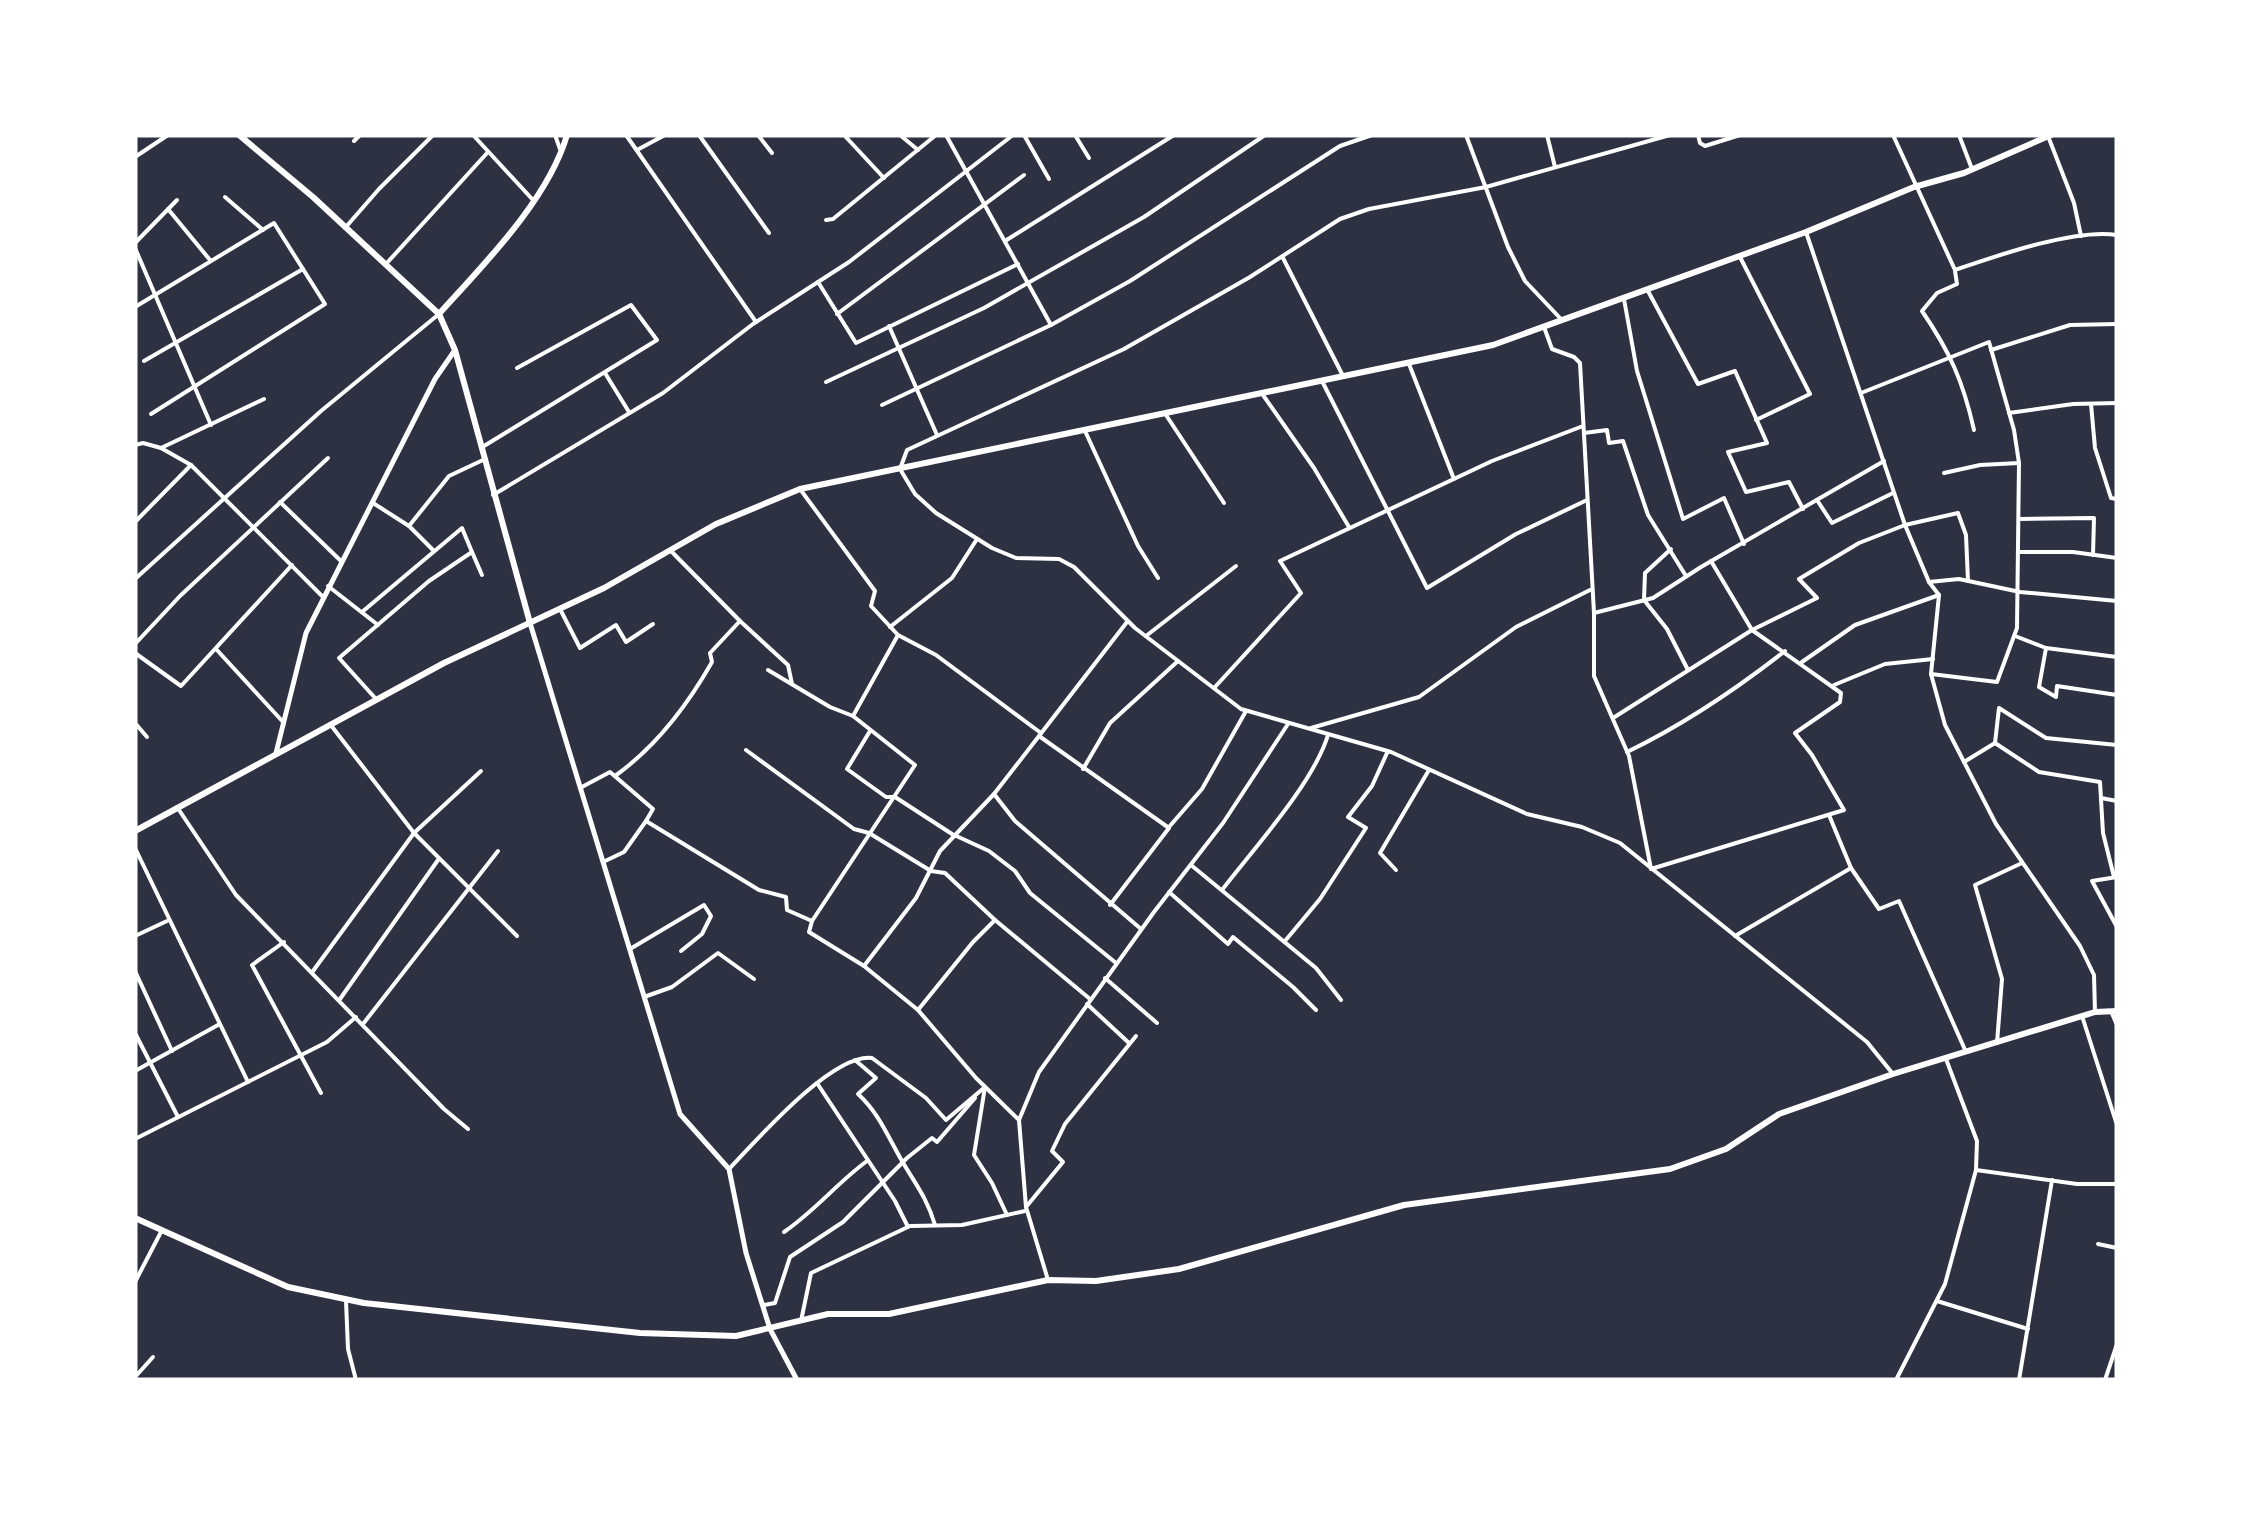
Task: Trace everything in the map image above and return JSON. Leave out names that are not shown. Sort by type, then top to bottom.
[{"type":"main road","points":[[439,314],[491,256],[533,200],[567,135]]},
{"type":"main road","points":[[242,136],[439,314],[454,350],[530,623]]},
{"type":"main road","points":[[135,831],[376,699],[604,588],[716,524],[800,489],[1493,345],[1806,232],[2050,136]]},
{"type":"main road","points":[[135,1218],[288,1286],[346,1300],[640,1334],[736,1336],[828,1314],[889,1314],[1048,1280],[1141,1277],[1404,1205],[1670,1169],[1726,1148],[1780,1114],[1893,1074],[2095,1012],[2114,1011]]},
{"type":"street","points":[[135,156],[168,135]]},
{"type":"street","points":[[354,141],[360,135]]},
{"type":"street","points":[[345,228],[433,135]]},
{"type":"street","points":[[473,135],[533,200]]},
{"type":"street","points":[[554,135],[560,152]]},
{"type":"street","points":[[626,135],[756,322]]},
{"type":"street","points":[[637,150],[664,135]]},
{"type":"street","points":[[699,135],[770,233]]},
{"type":"street","points":[[758,135],[772,153]]},
{"type":"street","points":[[844,135],[884,178]]},
{"type":"street","points":[[900,135],[918,150]]},
{"type":"street","points":[[826,220],[833,220],[936,135]]},
{"type":"street","points":[[946,135],[1051,325]]},
{"type":"street","points":[[493,495],[663,393],[756,322],[849,262],[1013,135]]},
{"type":"street","points":[[1024,135],[1049,179]]},
{"type":"street","points":[[1075,135],[1088,158]]},
{"type":"street","points":[[1005,240],[1174,135]]},
{"type":"street","points":[[826,382],[984,308],[1144,217],[1265,135]]},
{"type":"street","points":[[882,404],[1051,325],[1130,281],[1340,146],[1372,135]]},
{"type":"street","points":[[1466,135],[1525,282],[1563,321]]},
{"type":"street","points":[[1548,135],[1555,167]]},
{"type":"street","points":[[1670,135],[1486,187],[1369,209],[1340,219],[1124,349],[907,450],[900,468],[926,504],[977,539],[1016,558],[1059,559],[1074,566],[1146,636],[1246,711],[1387,751],[1527,814],[1582,827],[1620,842],[1867,1042],[1893,1074]]},
{"type":"street","points":[[1698,135],[1705,146],[1740,135]]},
{"type":"street","points":[[1892,135],[1955,270],[1957,284],[1938,293],[1922,311],[1952,356],[1965,388],[1974,430]]},
{"type":"street","points":[[1960,135],[1972,169]]},
{"type":"street","points":[[2050,136],[2074,203],[2081,236]]},
{"type":"street","points":[[386,264],[488,152]]},
{"type":"street","points":[[837,314],[1024,175]]},
{"type":"street","points":[[225,197],[263,230]]},
{"type":"street","points":[[177,200],[135,245],[211,425]]},
{"type":"street","points":[[168,209],[211,261]]},
{"type":"street","points":[[135,307],[275,224],[325,304],[151,414]]},
{"type":"street","points":[[1806,232],[1905,525],[1929,582],[1939,595],[1930,674],[1945,725],[1996,824],[2087,960],[2094,975],[2095,1012]]},
{"type":"street","points":[[1955,270],[2081,236],[2101,232],[2117,235]]},
{"type":"street","points":[[1740,256],[1810,394],[1756,420]]},
{"type":"street","points":[[1282,257],[1344,378]]},
{"type":"street","points":[[818,282],[854,342],[1018,264]]},
{"type":"street","points":[[144,361],[302,270]]},
{"type":"street","points":[[1648,291],[1698,384],[1735,370],[1767,443],[1728,452],[1746,492],[1790,482],[1803,509]]},
{"type":"street","points":[[1624,300],[1637,370],[1682,518],[1724,498],[1744,544]]},
{"type":"street","points":[[480,448],[656,340],[631,305],[517,368]]},
{"type":"street","points":[[135,579],[224,497],[439,314]]},
{"type":"street","points":[[1991,350],[2070,325],[2117,324]]},
{"type":"street","points":[[888,326],[937,435]]},
{"type":"street","points":[[1544,328],[1552,348],[1580,363],[1594,676],[1627,752],[1651,869]]},
{"type":"street","points":[[1861,393],[1989,342],[2009,413],[2019,463],[2020,592],[2014,635],[1997,682],[1930,674]]},
{"type":"street","points":[[276,753],[306,633],[435,379],[454,350]]},
{"type":"street","points":[[1408,364],[1454,479]]},
{"type":"street","points":[[605,373],[630,412]]},
{"type":"street","points":[[1322,383],[1428,588],[1516,534],[1588,500]]},
{"type":"street","points":[[1262,395],[1350,527]]},
{"type":"street","points":[[161,448],[264,399]]},
{"type":"street","points":[[2009,413],[2117,403]]},
{"type":"street","points":[[2091,404],[2095,448],[2111,498],[2117,499]]},
{"type":"street","points":[[1166,414],[1224,503]]},
{"type":"street","points":[[1215,688],[1301,593],[1280,561],[1454,479],[1583,430],[1607,430],[1609,443],[1623,441],[1648,515],[1686,576]]},
{"type":"street","points":[[1085,431],[1138,546],[1158,578]]},
{"type":"street","points":[[135,445],[161,448],[190,465],[323,597]]},
{"type":"street","points":[[135,644],[180,596],[328,458]]},
{"type":"street","points":[[409,526],[450,476],[483,460]]},
{"type":"street","points":[[1594,613],[1644,600],[1884,461]]},
{"type":"street","points":[[1944,473],[1980,465],[2019,463]]},
{"type":"street","points":[[135,522],[190,465]]},
{"type":"street","points":[[800,489],[875,591],[871,606],[898,634],[936,655],[1083,768],[1169,828]]},
{"type":"street","points":[[1817,500],[1832,523],[1894,492]]},
{"type":"street","points":[[280,502],[342,561]]},
{"type":"street","points":[[373,503],[409,526],[433,550]]},
{"type":"street","points":[[1612,718],[1752,630],[1817,598],[1798,579],[1859,543],[1905,525],[1958,513],[1966,534],[1968,581]]},
{"type":"street","points":[[2019,519],[2094,518],[2094,554]]},
{"type":"street","points":[[362,612],[462,528],[482,575]]},
{"type":"street","points":[[890,626],[952,578],[977,539]]},
{"type":"street","points":[[670,550],[788,665],[792,684]]},
{"type":"street","points":[[1671,550],[1645,573],[1644,600],[1667,629],[1688,670]]},
{"type":"street","points":[[376,699],[339,658],[430,581],[472,552]]},
{"type":"street","points":[[2019,552],[2117,558]]},
{"type":"street","points":[[1651,869],[1844,810],[1795,734],[1840,702],[1842,693],[1752,630],[1711,562]]},
{"type":"street","points":[[135,653],[181,686],[292,565]]},
{"type":"street","points":[[1146,636],[1236,566]]},
{"type":"street","points":[[1929,582],[1968,581],[2020,592],[2117,601]]},
{"type":"street","points":[[328,586],[378,626]]},
{"type":"street","points":[[1306,729],[1419,697],[1516,627],[1592,589]]},
{"type":"street","points":[[1802,662],[1854,624],[1939,595]]},
{"type":"street","points":[[560,609],[580,648],[616,625],[626,642],[654,624]]},
{"type":"street","points":[[864,966],[916,898],[940,851],[994,794],[1128,620]]},
{"type":"street","points":[[615,776],[640,758],[682,711],[712,662],[710,653],[740,621]]},
{"type":"street","points":[[530,623],[680,1114],[729,1169],[746,1254],[762,1306],[795,1380]]},
{"type":"street","points":[[853,716],[898,634]]},
{"type":"street","points":[[2014,635],[2046,648],[2117,658]]},
{"type":"street","points":[[216,648],[284,723]]},
{"type":"street","points":[[2046,648],[2039,687],[2056,698],[2058,686],[2117,695]]},
{"type":"street","points":[[1627,752],[1681,726],[1785,651]]},
{"type":"street","points":[[1083,768],[1110,723],[1178,660]]},
{"type":"street","points":[[1834,685],[1885,664],[1933,660]]},
{"type":"street","points":[[768,670],[830,707],[853,716],[914,764],[812,921],[809,932],[864,966],[918,1010],[1019,1120]]},
{"type":"street","points":[[1995,743],[1999,708],[2046,738],[2117,745]]},
{"type":"street","points":[[1110,905],[1202,789],[1246,711]]},
{"type":"street","points":[[135,723],[147,736]]},
{"type":"street","points":[[330,724],[414,833],[517,936]]},
{"type":"street","points":[[1048,1280],[1026,1209],[1019,1120],[1039,1072],[1223,823],[1288,724]]},
{"type":"street","points":[[870,730],[847,769],[886,797],[895,797],[954,835],[988,851],[1015,871],[1030,893],[1116,963]]},
{"type":"street","points":[[1222,890],[1296,793],[1324,750],[1328,735]]},
{"type":"street","points":[[1964,762],[1995,743]]},
{"type":"street","points":[[1995,743],[2038,772],[2100,782],[2103,833],[2116,877],[2092,881],[2117,926]]},
{"type":"street","points":[[746,750],[854,829],[869,833],[932,871],[945,874],[1130,1043]]},
{"type":"street","points":[[1286,941],[1320,900],[1366,828],[1348,818],[1372,786],[1387,751]]},
{"type":"street","points":[[1396,870],[1380,853],[1430,769]]},
{"type":"street","points":[[313,970],[414,833],[480,771]]},
{"type":"street","points":[[580,788],[610,772],[653,809],[624,852],[603,862]]},
{"type":"street","points":[[994,794],[1015,821],[1141,929]]},
{"type":"street","points":[[2102,798],[2117,801]]},
{"type":"street","points":[[178,808],[236,895],[468,1129]]},
{"type":"street","points":[[1829,814],[1851,868],[1878,910],[1899,901],[1966,1053]]},
{"type":"street","points":[[646,821],[759,890],[786,898],[787,910],[812,921]]},
{"type":"street","points":[[135,848],[248,1082]]},
{"type":"street","points":[[363,1024],[498,850]]},
{"type":"street","points":[[340,999],[439,859]]},
{"type":"street","points":[[1996,1043],[2002,978],[1976,885],[2022,862]]},
{"type":"street","points":[[1190,865],[1286,941],[1316,968],[1342,1000]]},
{"type":"street","points":[[1735,936],[1851,868]]},
{"type":"street","points":[[1169,892],[1228,944],[1233,936],[1316,1010]]},
{"type":"street","points":[[630,949],[704,905],[711,916],[702,934],[682,951]]},
{"type":"street","points":[[918,1010],[995,920]]},
{"type":"street","points":[[135,936],[168,921]]},
{"type":"street","points":[[284,942],[252,965],[321,1093]]},
{"type":"street","points":[[644,997],[672,986],[718,953],[754,978]]},
{"type":"street","points":[[135,971],[172,1050]]},
{"type":"street","points":[[1105,978],[1157,1022]]},
{"type":"street","points":[[2114,1011],[2117,1025]]},
{"type":"street","points":[[135,1139],[327,1042],[356,1016]]},
{"type":"street","points":[[2082,1016],[2117,1126]]},
{"type":"street","points":[[135,1071],[219,1024]]},
{"type":"street","points":[[135,1033],[178,1117]]},
{"type":"street","points":[[801,1321],[811,1273],[908,1227],[962,1225],[1026,1209],[1063,1162],[1052,1152],[1064,1124],[1136,1036]]},
{"type":"street","points":[[729,1169],[807,1089],[855,1060],[872,1058],[883,1065],[926,1098],[946,1120],[985,1087]]},
{"type":"street","points":[[1896,1380],[1945,1284],[1976,1170],[1976,1141],[1946,1059]]},
{"type":"street","points":[[855,1060],[876,1078],[858,1094],[874,1107],[902,1162],[926,1197],[935,1226]]},
{"type":"street","points":[[817,1083],[908,1227]]},
{"type":"street","points":[[762,1306],[775,1303],[790,1257],[842,1222],[932,1138],[938,1142],[985,1087]]},
{"type":"street","points":[[985,1087],[974,1155],[1007,1216]]},
{"type":"street","points":[[784,1232],[814,1212],[867,1161]]},
{"type":"street","points":[[1976,1170],[2117,1184]]},
{"type":"street","points":[[2019,1380],[2052,1180]]},
{"type":"street","points":[[135,1282],[160,1232]]},
{"type":"street","points":[[2098,1244],[2117,1248]]},
{"type":"street","points":[[346,1300],[348,1349],[356,1380]]},
{"type":"street","points":[[1937,1300],[2028,1329]]},
{"type":"street","points":[[2105,1380],[2117,1344]]},
{"type":"street","points":[[135,1376],[153,1357]]}]
